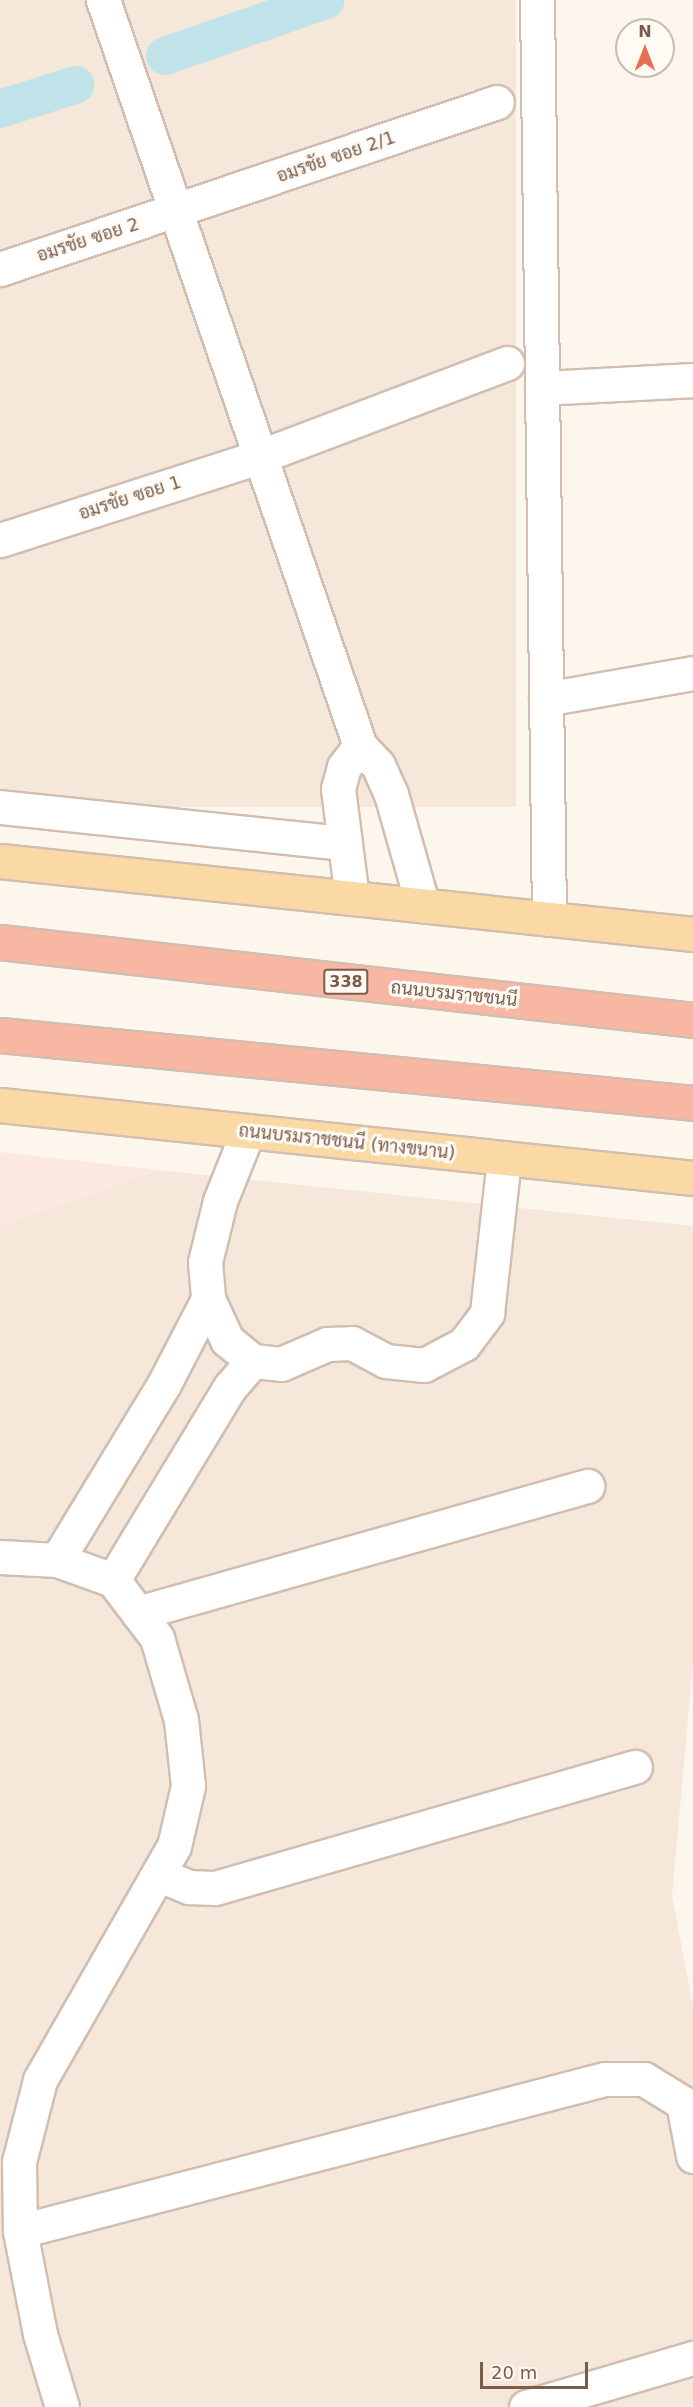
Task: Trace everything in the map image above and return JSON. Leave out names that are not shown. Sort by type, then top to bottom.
[{"type":"highway","name":"ถนนบรมราชชนนี","points":[[0,942],[693,1020]]},
{"type":"highway","points":[[0,1035],[693,1103]]},
{"type":"main road","points":[[0,861],[693,934]]},
{"type":"main road","name":"ถนนบรมราชชนนี (ทางขนาน)","points":[[0,1105],[693,1178]]},
{"type":"street","points":[[104,0],[360,746],[378,765],[391,794],[423,906]]},
{"type":"street","points":[[537,0],[549,919]]},
{"type":"street","name":"อมรชัย ซอย 2/1","points":[[176,211],[497,102]]},
{"type":"street","name":"อมรชัย ซอย 2","points":[[0,269],[176,211]]},
{"type":"street","name":"อมรชัย ซอย 1","points":[[0,540],[261,456],[507,363]]},
{"type":"street","points":[[542,388],[693,380]]},
{"type":"street","points":[[546,699],[693,673]]},
{"type":"street","points":[[352,898],[338,789],[344,767],[360,746]]},
{"type":"street","points":[[0,807],[344,843]]},
{"type":"street","points":[[248,1131],[220,1201],[205,1262],[208,1299],[227,1340],[253,1361],[281,1364],[327,1344],[352,1343],[386,1361],[424,1365],[464,1344],[487,1313],[504,1158]]},
{"type":"street","points":[[57,1560],[164,1384],[208,1299]]},
{"type":"street","points":[[113,1580],[230,1387],[253,1361]]},
{"type":"street","points":[[138,1613],[587,1486]]},
{"type":"street","points":[[0,1557],[57,1560],[113,1580],[157,1638],[181,1720],[188,1786],[174,1846],[40,2080],[19,2162],[20,2231],[40,2334],[62,2407]]},
{"type":"street","points":[[158,1874],[189,1887],[215,1888],[635,1767]]},
{"type":"street","points":[[20,2231],[605,2079],[644,2079],[682,2103],[693,2156]]},
{"type":"street","points":[[526,2407],[693,2358]]},
{"type":"shaded area","points":[[0,0],[516,0],[516,807],[0,807]]},
{"type":"shaded area","points":[[0,1152],[158,1170],[0,1226]]},
{"type":"shaded area","points":[[158,1170],[693,1226],[693,1664],[672,1896],[693,2005],[693,2407],[0,2407],[0,1226]]},
{"type":"waterway","points":[[165,56],[326,0]]},
{"type":"waterway","points":[[0,109],[75,85]]}]
